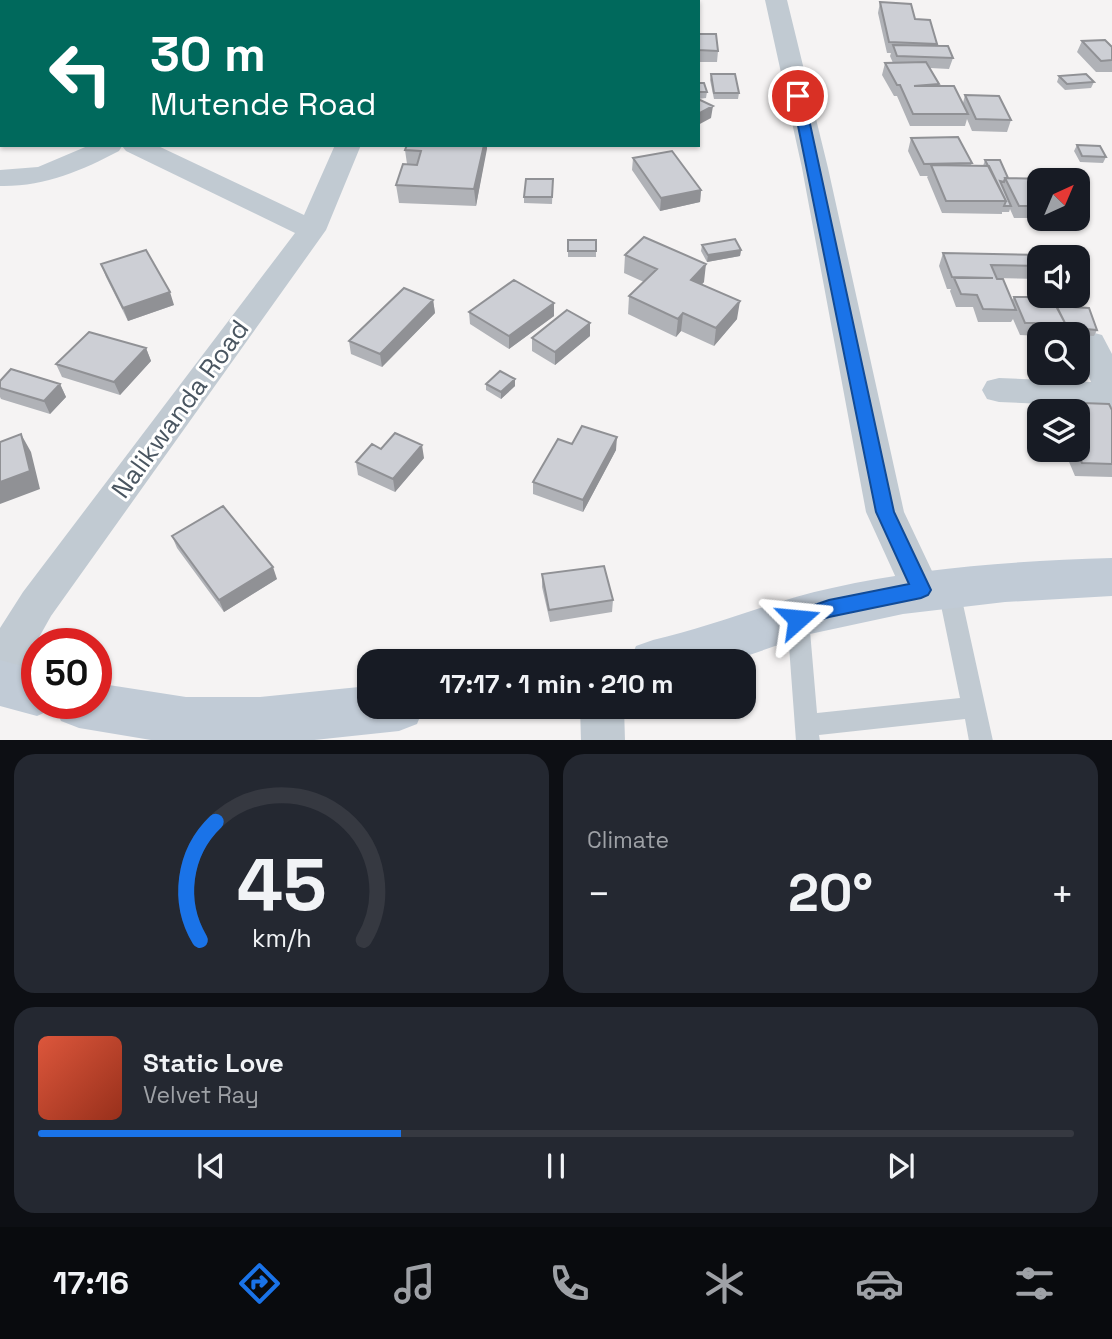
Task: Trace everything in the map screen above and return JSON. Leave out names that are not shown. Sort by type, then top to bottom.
[{"type":"main road","points":[[697,649],[829,609],[934,588],[1112,577]]},
{"type":"main road","points":[[0,683],[21,689]]},
{"type":"main road","points":[[112,709],[186,721],[260,721],[357,711]]},
{"type":"street","points":[[776,0],[815,168],[885,512],[934,588]]},
{"type":"street","points":[[0,178],[23,178],[56,172],[106,147]]},
{"type":"street","points":[[139,147],[312,230]]},
{"type":"street","name":"Nalikwanda Road","points":[[0,666],[37,604],[312,230],[347,147]]},
{"type":"street","points":[[999,390],[1112,393],[1091,343]]},
{"type":"street","points":[[602,719],[603,740]]},
{"type":"lane","points":[[934,588],[974,707],[981,740]]},
{"type":"lane","points":[[798,619],[807,732],[974,707]]},
{"type":"building","points":[[880,2],[911,4],[915,19],[930,20],[937,44],[889,42]]},
{"type":"building","points":[[700,34],[716,34],[718,51],[700,50]]},
{"type":"building","points":[[1105,40],[1112,47],[1112,60],[1101,61],[1082,41]]},
{"type":"building","points":[[893,45],[948,46],[953,58],[897,56]]},
{"type":"building","points":[[926,62],[939,84],[914,86],[954,86],[968,114],[913,114],[900,85],[897,85],[885,63]]},
{"type":"building","points":[[711,74],[735,74],[739,93],[714,93]]},
{"type":"building","points":[[1086,74],[1094,82],[1067,84],[1059,76]]},
{"type":"building","points":[[700,83],[704,83],[707,92],[700,92]]},
{"type":"building","points":[[965,95],[999,96],[1011,120],[976,119]]},
{"type":"building","points":[[700,100],[713,106],[700,113]]},
{"type":"building","points":[[958,137],[972,163],[924,164],[911,138]]},
{"type":"building","points":[[1077,145],[1100,146],[1106,157],[1082,156]]},
{"type":"building","points":[[406,147],[484,147],[474,189],[396,185],[403,164],[417,165],[421,151],[405,150]]},
{"type":"building","points":[[672,151],[701,190],[661,198],[633,158]]},
{"type":"building","points":[[985,160],[1000,160],[1008,178],[1005,178],[1004,182],[1000,181],[1011,206],[1004,206],[1006,201]]},
{"type":"building","points":[[931,165],[989,166],[1006,201],[946,201]]},
{"type":"building","points":[[1005,178],[1027,178],[1027,206],[1019,206]]},
{"type":"building","points":[[526,179],[553,179],[552,197],[524,197]]},
{"type":"building","points":[[644,237],[706,264],[691,280],[740,301],[716,328],[683,313],[678,319],[629,296],[657,269],[625,255]]},
{"type":"building","points":[[735,239],[741,250],[708,255],[702,245]]},
{"type":"building","points":[[568,240],[596,240],[596,251],[568,251]]},
{"type":"building","points":[[146,250],[170,292],[123,308],[101,264]]},
{"type":"building","points":[[943,253],[1027,255],[1027,266],[991,265],[997,279],[1003,279],[1016,310],[983,309],[977,295],[961,294],[954,278],[993,278],[952,277]]},
{"type":"building","points":[[514,280],[554,303],[509,336],[469,312]]},
{"type":"building","points":[[404,288],[433,300],[380,354],[349,341]]},
{"type":"building","points":[[1014,297],[1027,297],[1027,308],[1058,308],[1064,322],[1027,322],[1025,323]]},
{"type":"building","points":[[1057,308],[1089,308],[1097,330],[1090,329],[1090,322],[1064,322]]},
{"type":"building","points":[[567,310],[590,323],[555,352],[532,338]]},
{"type":"building","points":[[89,332],[146,348],[114,382],[56,364]]},
{"type":"building","points":[[11,369],[60,384],[44,401],[0,388],[0,381]]},
{"type":"building","points":[[500,371],[515,379],[501,392],[486,384]]},
{"type":"building","points":[[1090,403],[1109,404],[1112,410],[1112,464],[1082,463],[1090,462]]},
{"type":"building","points":[[582,426],[617,437],[583,500],[533,482],[558,439],[572,444]]},
{"type":"building","points":[[395,433],[422,445],[393,479],[356,462],[372,444],[381,449]]},
{"type":"building","points":[[21,434],[30,471],[0,482],[0,442]]},
{"type":"building","points":[[223,506],[273,567],[219,600],[172,536]]},
{"type":"building","points":[[604,566],[613,600],[549,610],[542,574]]},
{"type":"route","points":[[798,96],[885,512],[921,590],[829,609],[798,619]]}]
